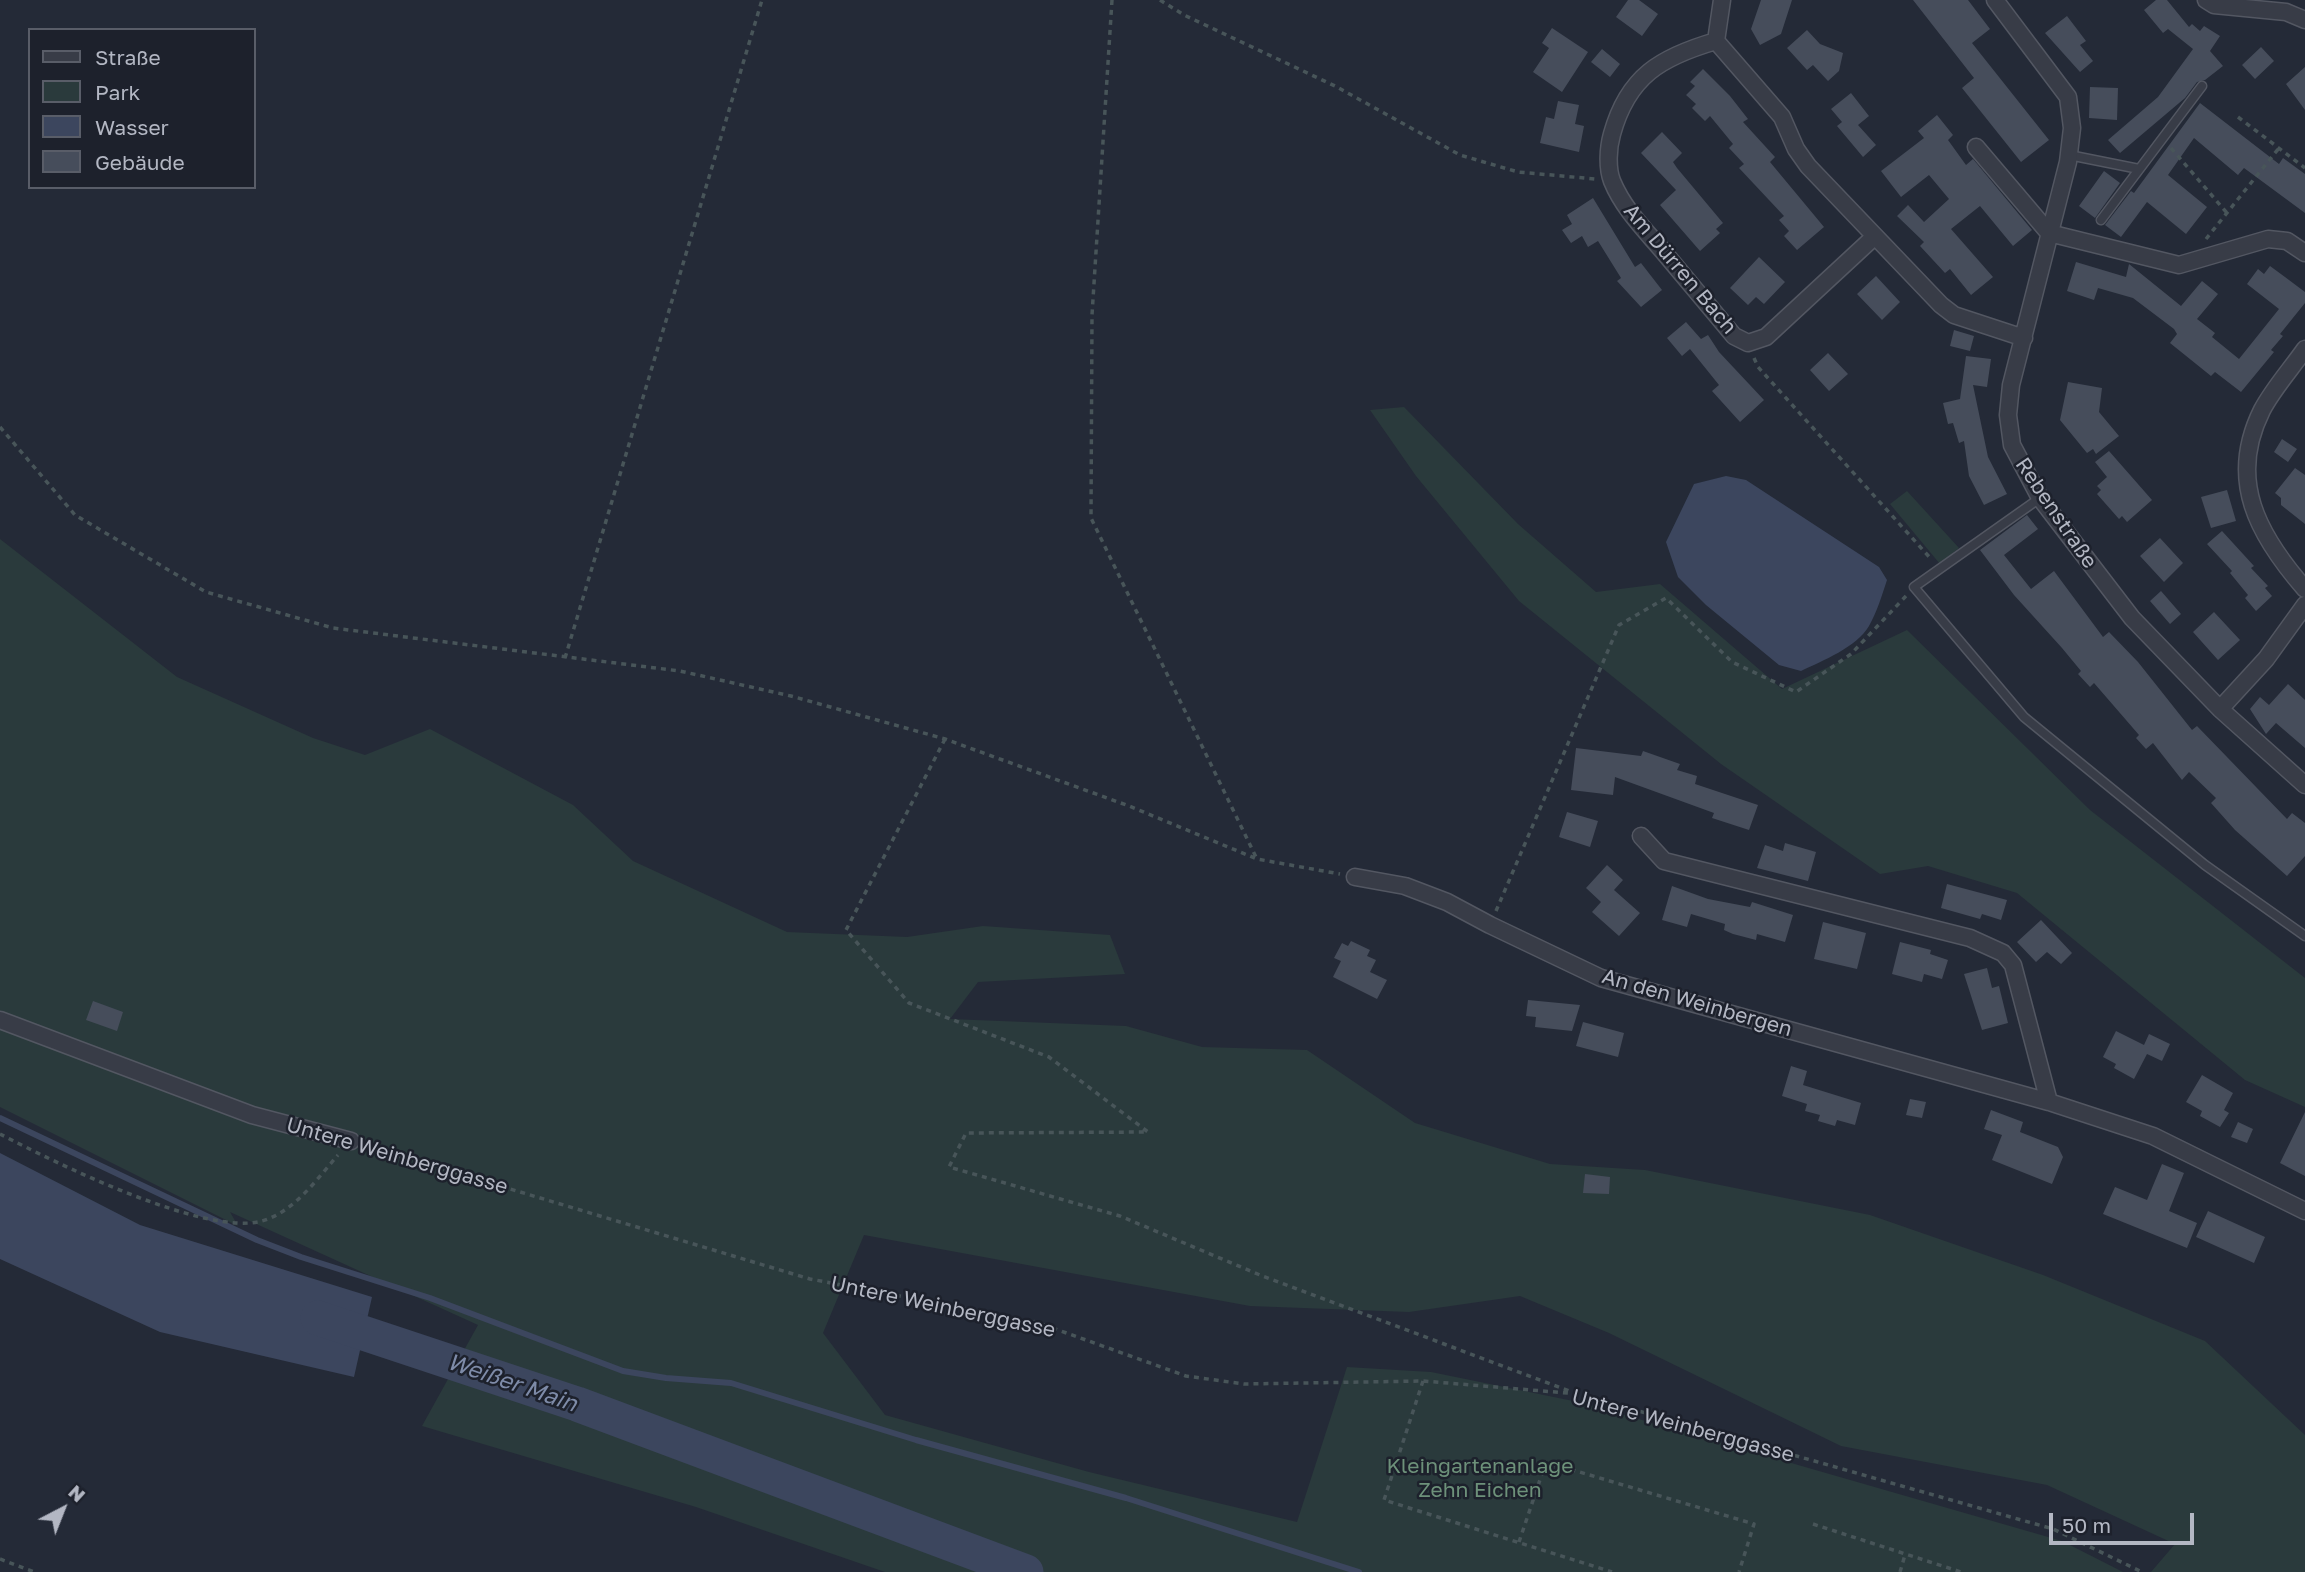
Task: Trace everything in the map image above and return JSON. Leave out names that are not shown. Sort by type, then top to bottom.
[{"type":"street","points":[[1722,0],[1716,41],[1782,117],[1796,149],[1808,166],[1941,305],[1954,314],[2024,338]]},
{"type":"street","name":"Rebenstraße","points":[[1995,0],[2068,97],[2072,128],[2069,155],[2011,385],[2008,415],[2012,446],[2040,498],[2132,618],[2220,709],[2305,785]]},
{"type":"street","points":[[2206,0],[2214,5],[2286,12],[2305,20]]},
{"type":"street","name":"Am Dürren Bach","points":[[1716,41],[1665,60],[1630,89],[1618,112],[1610,139],[1611,180],[1625,207],[1734,336],[1748,344],[1766,337],[1874,237]]},
{"type":"street","points":[[1976,148],[2049,233],[2179,265],[2268,239],[2287,241],[2305,253]]},
{"type":"street","points":[[2305,349],[2262,409],[2248,446],[2246,476],[2254,515],[2277,556],[2305,589]]},
{"type":"street","points":[[2220,709],[2266,659],[2305,605]]},
{"type":"street","points":[[1641,836],[1664,861],[1969,938],[2003,953],[2013,965],[2049,1102]]},
{"type":"street","name":"An den Weinbergen","points":[[1355,877],[1405,886],[1447,902],[1601,978],[2049,1102],[2154,1136],[2305,1211]]},
{"type":"street","name":"Untere Weinberggasse","points":[[0,1020],[252,1115],[351,1141]]},
{"type":"lane","points":[[2101,220],[2202,86]]},
{"type":"lane","points":[[2069,155],[2139,169]]},
{"type":"lane","points":[[2040,498],[1914,587],[2024,718],[2205,865],[2305,936]]},
{"type":"path","points":[[565,658],[762,0]]},
{"type":"path","points":[[1112,0],[1092,314],[1091,518],[1257,859]]},
{"type":"path","points":[[1160,0],[1184,15],[1335,86],[1460,155],[1518,172],[1611,180]]},
{"type":"path","points":[[2238,117],[2305,168]]},
{"type":"path","points":[[2162,138],[2227,213]]},
{"type":"path","points":[[2186,263],[2279,148]]},
{"type":"path","points":[[1748,344],[1758,367],[1940,569]]},
{"type":"path","points":[[0,426],[75,515],[206,592],[333,628],[680,671],[791,696],[945,739],[1129,806],[1257,859],[1355,877]]},
{"type":"path","points":[[1490,925],[1619,625],[1666,598],[1732,662],[1796,692],[1851,654],[1914,587]]},
{"type":"path","points":[[945,739],[846,930],[909,1003],[1049,1057],[1148,1132],[966,1133],[949,1167],[1120,1216],[1260,1275],[1579,1394]]},
{"type":"path","points":[[0,1134],[175,1212],[238,1226],[264,1221],[285,1210],[351,1141]]},
{"type":"path","name":"Untere Weinberggasse","points":[[351,1141],[810,1279],[1036,1322],[1186,1376],[1244,1384],[1423,1381],[1579,1394],[2053,1530],[2142,1572]]},
{"type":"path","points":[[1423,1381],[1384,1500],[1612,1572]]},
{"type":"path","points":[[1519,1542],[1546,1462],[1754,1524],[1739,1572]]},
{"type":"path","points":[[1813,1524],[1961,1572]]},
{"type":"path","points":[[1900,1572],[1905,1555]]},
{"type":"path","points":[[0,1559],[34,1572]]},
{"type":"green space","points":[[1404,407],[1518,524],[1596,592],[1660,584],[1782,689],[1907,630],[2090,810],[2305,978],[2305,1107],[2245,1080],[2017,893],[1928,866],[1880,874],[1721,764],[1519,601],[1416,476],[1370,410]]},
{"type":"green space","points":[[1907,491],[1959,548],[1940,564],[1890,504]]},
{"type":"green space","name":"Kleingartenanlage Zehn Eichen","points":[[0,539],[177,677],[313,738],[365,755],[430,729],[573,805],[633,861],[787,932],[907,937],[983,926],[1110,935],[1125,974],[978,982],[950,1019],[1126,1026],[1202,1047],[1307,1050],[1415,1123],[1550,1164],[1645,1170],[1870,1215],[2043,1275],[2205,1341],[2305,1435],[2305,1572],[2151,1572],[2175,1544],[2047,1485],[1841,1446],[1609,1333],[1520,1296],[1409,1312],[1250,1306],[864,1235],[823,1333],[885,1415],[1089,1472],[1297,1522],[1347,1367],[1431,1372],[1583,1403],[2062,1541],[2123,1572],[885,1572],[696,1507],[422,1426],[478,1325],[230,1212],[238,1226],[0,1107]]},
{"type":"water","points":[[1726,476],[1746,480],[1879,567],[1887,580],[1872,621],[1863,634],[1838,653],[1801,671],[1779,665],[1706,605],[1678,577],[1666,542],[1694,484]]},
{"type":"water","points":[[0,1153],[140,1225],[372,1297],[354,1377],[160,1332],[0,1259]]},
{"type":"building","points":[[1628,0],[1639,0],[1658,14],[1642,36],[1616,17]]},
{"type":"building","points":[[1761,0],[1792,0],[1781,34],[1760,45],[1751,29]]},
{"type":"building","points":[[1913,0],[1968,0],[1990,29],[1972,43],[2049,140],[2021,162],[1962,88],[1974,78]]},
{"type":"building","points":[[2156,0],[2167,0],[2189,27],[2192,24],[2200,31],[2204,26],[2220,36],[2210,51],[2223,66],[2205,80],[2197,82],[2185,98],[2120,153],[2108,140],[2158,97],[2193,49],[2168,29],[2163,33],[2144,10]]},
{"type":"building","points":[[2067,16],[2086,41],[2080,45],[2093,61],[2080,72],[2045,33]]},
{"type":"building","points":[[1552,28],[1588,52],[1562,92],[1533,72],[1549,48],[1542,43]]},
{"type":"building","points":[[1807,30],[1820,44],[1843,53],[1839,71],[1828,81],[1813,65],[1807,70],[1787,48]]},
{"type":"building","points":[[2261,47],[2274,61],[2255,79],[2242,65]]},
{"type":"building","points":[[1602,49],[1620,64],[1610,77],[1591,62]]},
{"type":"building","points":[[2305,67],[2305,110],[2286,84]]},
{"type":"building","points":[[1703,69],[1748,119],[1743,122],[1775,157],[1770,162],[1824,227],[1797,250],[1784,236],[1789,231],[1779,220],[1784,216],[1739,168],[1744,164],[1729,148],[1733,144],[1710,116],[1705,121],[1692,108],[1696,104],[1686,95],[1695,86],[1690,82]]},
{"type":"building","points":[[2090,87],[2118,88],[2117,120],[2089,118]]},
{"type":"building","points":[[1851,93],[1869,116],[1858,125],[1876,145],[1863,157],[1837,126],[1842,122],[1831,109]]},
{"type":"building","points":[[1558,101],[1579,105],[1575,124],[1584,126],[1579,152],[1540,143],[1546,117],[1554,119]]},
{"type":"building","points":[[2200,103],[2279,164],[2283,158],[2305,174],[2305,213],[2244,168],[2238,175],[2194,138],[2168,175],[2207,207],[2186,234],[2147,202],[2121,237],[2105,225],[2131,191],[2134,193]]},
{"type":"building","points":[[1937,115],[1953,135],[1948,140],[1966,165],[1973,159],[2032,230],[2013,246],[1980,206],[1951,229],[1993,277],[1971,295],[1950,269],[1945,273],[1920,246],[1924,242],[1897,216],[1908,205],[1924,222],[1949,199],[1929,175],[1901,197],[1881,171],[1924,138],[1918,131]]},
{"type":"building","points":[[1662,132],[1682,153],[1673,162],[1677,168],[1723,223],[1716,229],[1720,233],[1700,251],[1660,205],[1676,190],[1641,153]]},
{"type":"building","points":[[2104,171],[2120,183],[2095,218],[2079,206]]},
{"type":"building","points":[[1593,198],[1635,267],[1641,263],[1662,290],[1641,307],[1617,281],[1621,278],[1598,241],[1588,247],[1582,236],[1571,243],[1562,230],[1572,224],[1567,215]]},
{"type":"building","points":[[1759,257],[1785,282],[1764,304],[1756,297],[1748,305],[1730,288]]},
{"type":"building","points":[[2076,262],[2126,277],[2129,264],[2181,306],[2202,281],[2218,294],[2197,319],[2215,333],[2212,337],[2239,359],[2279,309],[2247,284],[2258,269],[2264,274],[2270,266],[2305,292],[2305,303],[2280,334],[2283,336],[2271,350],[2274,352],[2241,392],[2215,372],[2211,376],[2170,343],[2177,334],[2174,329],[2133,298],[2098,288],[2094,300],[2067,291]]},
{"type":"building","points":[[1876,276],[1900,302],[1882,320],[1857,294]]},
{"type":"building","points":[[1686,322],[1701,339],[1708,335],[1719,352],[1764,400],[1740,422],[1712,391],[1719,385],[1690,349],[1682,356],[1667,338]]},
{"type":"building","points":[[1954,330],[1974,336],[1970,351],[1950,346]]},
{"type":"building","points":[[1828,353],[1848,374],[1829,391],[1810,370]]},
{"type":"building","points":[[1966,356],[1991,359],[1987,387],[1973,385],[1988,457],[2007,494],[1984,505],[1969,476],[1964,441],[1959,443],[1953,423],[1948,424],[1943,403],[1960,399]]},
{"type":"building","points":[[2068,382],[2102,388],[2099,412],[2119,436],[2096,454],[2093,449],[2087,453],[2060,420]]},
{"type":"building","points":[[2282,439],[2297,449],[2288,462],[2274,452]]},
{"type":"building","points":[[2109,451],[2152,500],[2127,522],[2122,516],[2119,519],[2097,494],[2101,490],[2097,486],[2107,477],[2095,462]]},
{"type":"building","points":[[2295,468],[2305,475],[2305,524],[2281,505],[2281,498],[2275,493]]},
{"type":"building","points":[[2227,490],[2236,521],[2211,528],[2201,497]]},
{"type":"building","points":[[2027,515],[2038,529],[2004,555],[2031,589],[2054,571],[2103,637],[2109,632],[2138,662],[2192,730],[2197,726],[2287,819],[2292,813],[2305,823],[2305,856],[2287,876],[2235,830],[2211,803],[2216,798],[2189,772],[2182,780],[2153,743],[2146,749],[2136,738],[2139,735],[2094,683],[2090,687],[2078,674],[2081,671],[2014,595],[1980,550]]},
{"type":"building","points":[[2222,531],[2268,586],[2265,588],[2272,596],[2256,611],[2245,598],[2248,595],[2230,573],[2232,571],[2207,544]]},
{"type":"building","points":[[2160,538],[2183,563],[2164,582],[2140,556]]},
{"type":"building","points":[[2161,591],[2181,614],[2170,624],[2150,601]]},
{"type":"building","points":[[2214,612],[2240,640],[2218,660],[2193,632]]},
{"type":"building","points":[[2288,684],[2305,700],[2305,748],[2276,723],[2266,734],[2250,709],[2260,697],[2269,705]]},
{"type":"building","points":[[1576,748],[1641,756],[1643,751],[1680,764],[1677,770],[1697,776],[1695,784],[1758,805],[1749,830],[1712,818],[1714,813],[1615,777],[1613,795],[1571,790]]},
{"type":"building","points":[[1567,812],[1598,821],[1590,847],[1559,837]]},
{"type":"building","points":[[1785,843],[1816,852],[1808,881],[1757,868],[1765,845],[1783,851]]},
{"type":"building","points":[[1607,865],[1623,880],[1614,890],[1640,913],[1619,936],[1592,912],[1601,902],[1586,888]]},
{"type":"building","points":[[1947,884],[2007,900],[2001,920],[1982,914],[1980,919],[1941,908]]},
{"type":"building","points":[[1672,886],[1708,899],[1750,907],[1752,902],[1793,915],[1785,942],[1757,934],[1756,940],[1733,934],[1724,930],[1725,924],[1691,914],[1687,927],[1662,920]]},
{"type":"building","points":[[2041,920],[2072,953],[2061,964],[2047,952],[2036,962],[2017,942]]},
{"type":"building","points":[[1823,922],[1866,933],[1857,969],[1814,959]]},
{"type":"building","points":[[1351,941],[1370,950],[1367,956],[1376,960],[1370,972],[1387,980],[1377,999],[1333,977],[1341,961],[1334,958],[1342,943],[1348,946]]},
{"type":"building","points":[[1900,942],[1931,950],[1930,954],[1948,960],[1942,979],[1924,974],[1922,982],[1892,974]]},
{"type":"building","points":[[1987,968],[1992,988],[1999,986],[2008,1023],[1982,1030],[1964,974]]},
{"type":"building","points":[[1528,1000],[1580,1005],[1572,1031],[1535,1027],[1536,1017],[1526,1016]]},
{"type":"building","points":[[93,1001],[123,1012],[117,1031],[86,1020]]},
{"type":"building","points":[[1583,1022],[1624,1033],[1618,1057],[1576,1046]]},
{"type":"building","points":[[2116,1031],[2144,1045],[2149,1034],[2170,1044],[2162,1061],[2147,1054],[2134,1079],[2114,1068],[2116,1064],[2103,1057]]},
{"type":"building","points":[[1791,1066],[1807,1071],[1803,1085],[1861,1103],[1855,1125],[1837,1120],[1835,1126],[1818,1121],[1820,1115],[1805,1111],[1807,1104],[1782,1096]]},
{"type":"building","points":[[2202,1075],[2233,1093],[2224,1110],[2229,1113],[2220,1127],[2200,1116],[2202,1111],[2186,1102]]},
{"type":"building","points":[[1910,1099],[1926,1102],[1922,1118],[1906,1115]]},
{"type":"building","points":[[1991,1110],[2023,1122],[2020,1132],[2058,1147],[2063,1157],[2052,1184],[1992,1160],[2002,1135],[1984,1129]]},
{"type":"building","points":[[2305,1112],[2305,1176],[2280,1163]]},
{"type":"building","points":[[2238,1122],[2253,1129],[2247,1143],[2231,1137]]},
{"type":"building","points":[[2162,1164],[2184,1173],[2169,1211],[2197,1223],[2187,1248],[2103,1214],[2115,1187],[2147,1200]]},
{"type":"building","points":[[1585,1174],[1610,1177],[1609,1194],[1583,1193]]},
{"type":"building","points":[[2208,1211],[2265,1237],[2254,1263],[2196,1237]]},
{"type":"waterway","points":[[0,1118],[257,1240],[301,1257],[430,1298],[623,1371],[666,1378],[731,1383],[916,1440],[1126,1498],[1359,1572]]},
{"type":"waterway","name":"Weißer Main","points":[[318,1318],[577,1404],[1026,1572]]}]
